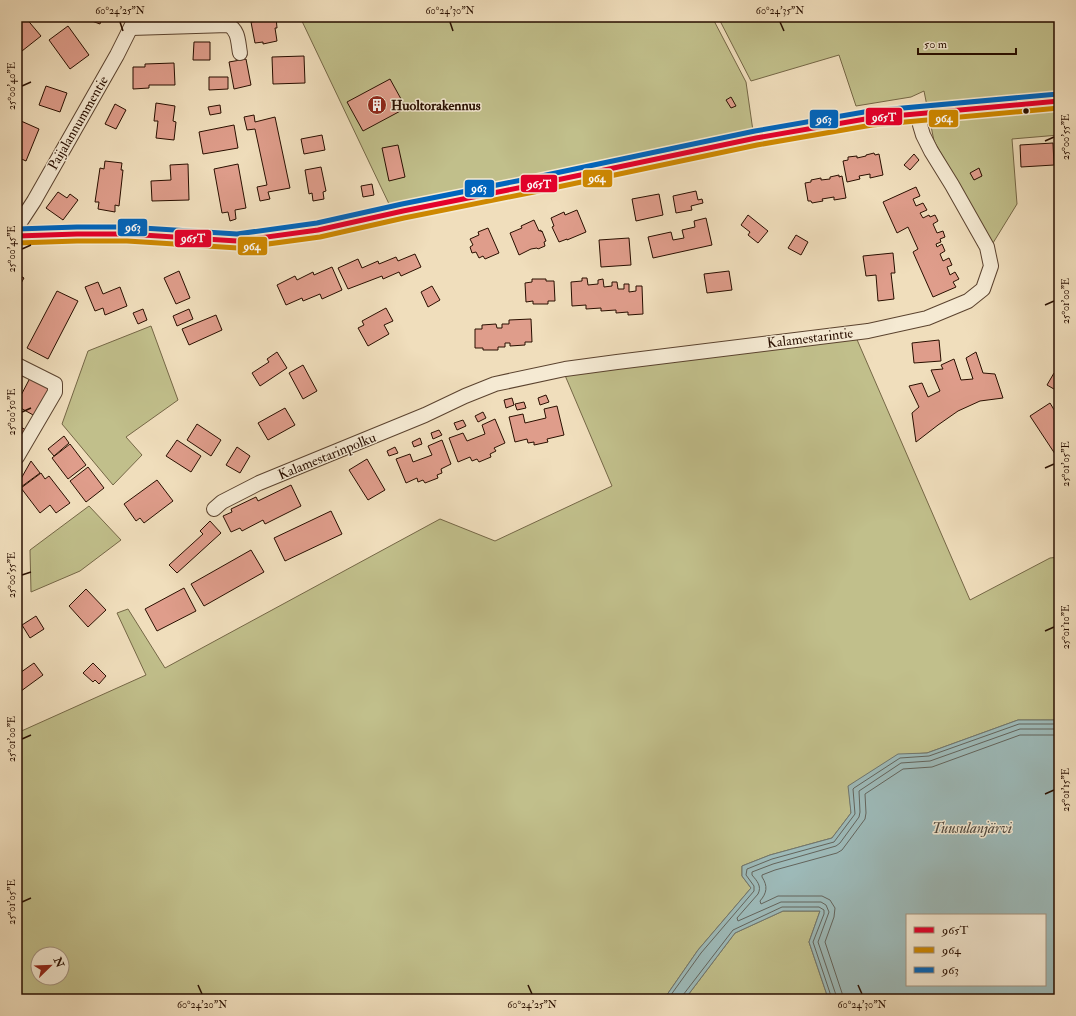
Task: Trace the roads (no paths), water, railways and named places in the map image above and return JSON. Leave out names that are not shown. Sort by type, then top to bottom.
[{"type":"street","points":[[133,22],[228,25],[233,27],[237,33],[240,53]]},
{"type":"street","name":"Paijalannummentie","points":[[17,227],[32,204],[117,55],[133,22]]},
{"type":"street","points":[[17,236],[127,234],[237,241],[318,230],[756,138],[871,118],[1059,101]]},
{"type":"street","name":"Kalamestarintie","points":[[442,407],[464,396],[496,384],[550,372],[617,362],[868,331],[927,318],[968,301],[983,289],[991,266],[987,247],[952,185],[930,151],[920,125],[920,114]]},
{"type":"street","points":[[17,364],[55,384],[55,392],[17,457]]},
{"type":"street","name":"Kalamestarinpolku","points":[[214,509],[222,502],[259,484],[442,407]]},
{"type":"water","name":"Tuusulanjärvi","points":[[1018,720],[1059,720],[1059,999],[830,999],[828,998],[809,942],[820,911],[783,911],[735,933],[685,999],[664,999],[698,950],[751,888],[742,876],[742,866],[770,855],[832,838],[851,813],[848,786],[898,754],[927,753]]},
{"type":"place","name":"Huoltorakennus","points":[[377,105]]}]
